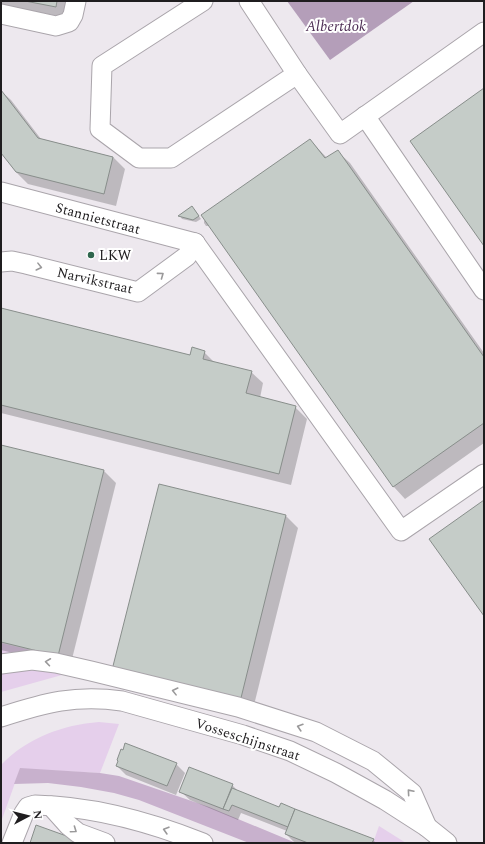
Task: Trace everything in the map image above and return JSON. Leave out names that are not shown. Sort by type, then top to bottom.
[{"type":"street","points":[[1,14],[56,26],[69,22],[73,15],[76,1]]},
{"type":"street","points":[[203,1],[102,66],[100,129],[139,158],[171,158],[297,74]]},
{"type":"street","points":[[249,1],[297,74],[340,134],[484,32]]},
{"type":"street","points":[[365,116],[484,290]]},
{"type":"street","name":"Stannietstraat","points":[[1,192],[195,243]]},
{"type":"street","points":[[195,243],[401,531],[484,474]]},
{"type":"street","name":"Narvikstraat","points":[[1,262],[12,261],[26,264],[138,292],[187,256],[195,243]]},
{"type":"street","points":[[1,664],[32,660],[56,663],[104,673],[238,708],[316,732],[372,761],[412,793],[427,827]]},
{"type":"street","name":"Vosseschijnstraat","points":[[1,717],[29,708],[71,699],[104,698],[122,701],[243,735],[290,751],[336,773],[385,800],[427,827],[446,843]]},
{"type":"street","name":"Vosseschijnstraat","points":[[1,725],[29,708]]},
{"type":"street","points":[[12,843],[24,813],[28,807],[35,805],[109,814],[180,834],[203,843]]},
{"type":"street","points":[[51,806],[68,825],[78,833],[105,843]]},
{"type":"shaded area","points":[[1,643],[60,657],[62,675],[1,692]]},
{"type":"shaded area","points":[[99,722],[119,724],[100,773],[20,769],[1,822],[1,765],[22,747],[46,734],[72,726]]},
{"type":"shaded area","points":[[20,768],[100,773],[119,776],[209,807],[296,843],[249,843],[139,800],[114,793],[48,783],[14,784]]},
{"type":"shaded area","points":[[379,826],[406,843],[373,843]]},
{"type":"water","name":"Albertdok","points":[[287,1],[414,1],[330,60]]},
{"type":"building","points":[[25,1],[57,1],[56,7]]},
{"type":"building","points":[[484,88],[484,246],[410,141]]},
{"type":"building","points":[[1,90],[38,138],[113,157],[104,194],[16,172],[1,153]]},
{"type":"building","points":[[310,139],[325,158],[338,150],[484,357],[484,423],[393,487],[201,215]]},
{"type":"building","points":[[192,206],[199,216],[193,220],[178,216]]},
{"type":"building","points":[[1,308],[190,355],[192,347],[205,351],[203,359],[252,371],[246,393],[296,406],[279,474],[1,405]]},
{"type":"building","points":[[1,445],[104,470],[58,656],[1,642]]},
{"type":"building","points":[[159,484],[286,515],[240,702],[112,670]]},
{"type":"building","points":[[484,500],[484,616],[429,539]]},
{"type":"building","points":[[125,743],[177,763],[167,786],[116,766],[121,749],[123,750]]},
{"type":"building","points":[[189,767],[233,784],[223,809],[179,792]]},
{"type":"building","points":[[232,788],[279,807],[281,803],[295,809],[288,827],[232,805],[229,811],[223,809]]},
{"type":"building","points":[[295,809],[374,839],[372,843],[308,843],[285,834]]},
{"type":"building","points":[[36,825],[86,843],[30,843]]},
{"type":"place","name":"LKW","points":[[91,255]]}]
